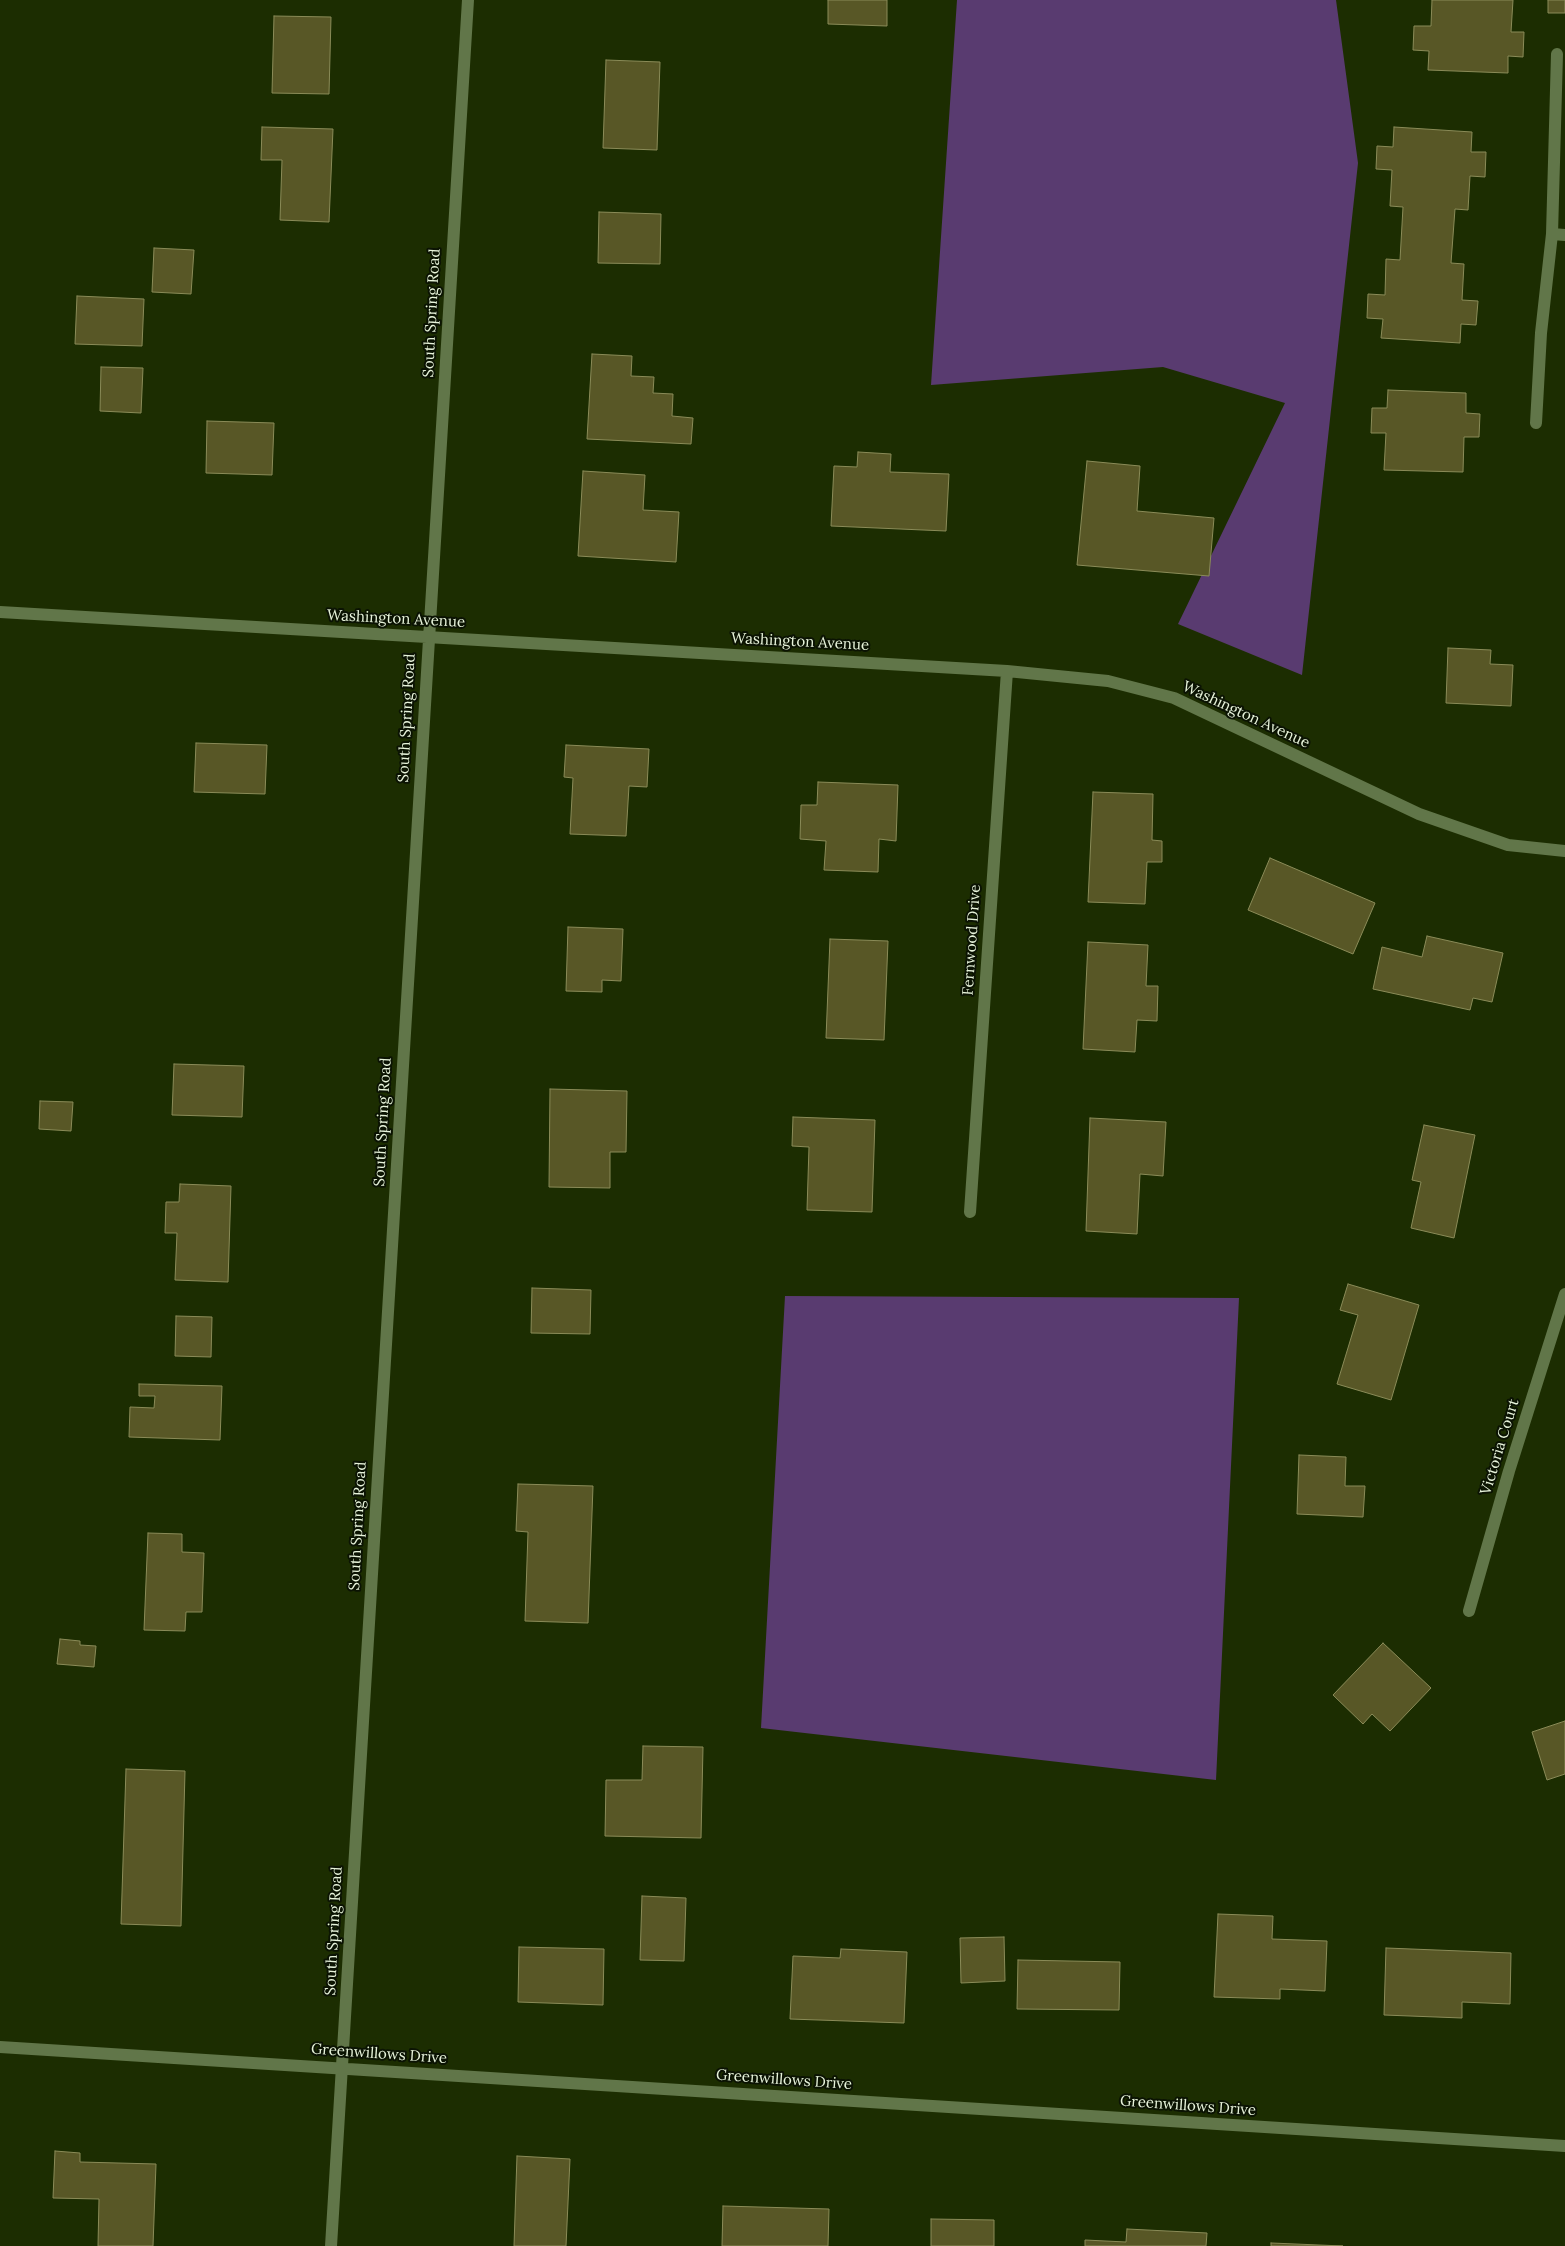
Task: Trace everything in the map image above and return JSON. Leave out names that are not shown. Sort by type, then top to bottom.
[{"type":"street","name":"South Spring Road","points":[[331,2246],[468,0]]},
{"type":"street","points":[[1536,423],[1541,333],[1559,234],[1557,54]]},
{"type":"street","name":"Washington Avenue","points":[[0,612],[1007,671],[1108,681],[1174,698],[1419,814],[1508,845],[1565,850]]},
{"type":"street","name":"Fernwood Drive","points":[[970,1212],[1007,671]]},
{"type":"street","name":"Victoria Court","points":[[1469,1611],[1509,1471],[1565,1294]]},
{"type":"street","name":"Greenwillows Drive","points":[[0,2046],[1565,2146]]},
{"type":"shaded area","points":[[957,0],[1336,0],[1358,163],[1302,675],[1178,624],[1285,403],[1163,367],[931,385]]},
{"type":"shaded area","points":[[785,1296],[1239,1298],[1216,1780],[761,1728]]},
{"type":"building","points":[[828,0],[887,0],[887,26],[828,24]]},
{"type":"building","points":[[1432,0],[1513,0],[1511,32],[1524,32],[1523,57],[1508,56],[1508,73],[1428,70],[1429,51],[1413,50],[1414,26],[1431,26]]},
{"type":"building","points":[[1548,0],[1565,0],[1565,13],[1548,13]]},
{"type":"building","points":[[274,16],[331,17],[329,94],[272,93]]},
{"type":"building","points":[[606,60],[660,62],[657,150],[603,148]]},
{"type":"building","points":[[262,127],[333,129],[329,222],[280,220],[282,160],[261,160]]},
{"type":"building","points":[[1394,127],[1472,132],[1471,152],[1486,152],[1485,177],[1470,176],[1468,210],[1455,209],[1451,263],[1464,264],[1462,300],[1478,301],[1476,325],[1461,324],[1460,343],[1381,338],[1383,319],[1367,318],[1368,294],[1385,295],[1386,259],[1400,260],[1403,207],[1390,206],[1392,170],[1376,169],[1377,146],[1393,147]]},
{"type":"building","points":[[599,212],[661,214],[660,264],[598,263]]},
{"type":"building","points":[[154,248],[194,250],[191,294],[152,292]]},
{"type":"building","points":[[77,296],[144,299],[142,346],[75,344]]},
{"type":"building","points":[[592,354],[632,356],[631,376],[654,377],[653,393],[673,394],[672,416],[693,418],[691,444],[587,439]]},
{"type":"building","points":[[101,367],[143,368],[141,413],[100,411]]},
{"type":"building","points":[[1388,390],[1466,393],[1466,413],[1480,414],[1479,437],[1464,437],[1463,472],[1384,470],[1386,433],[1371,433],[1372,408],[1387,408]]},
{"type":"building","points":[[207,421],[274,423],[272,475],[206,473]]},
{"type":"building","points":[[858,452],[891,454],[890,472],[949,474],[946,531],[831,526],[834,466],[857,467]]},
{"type":"building","points":[[1087,461],[1140,466],[1137,511],[1214,518],[1209,576],[1077,565]]},
{"type":"building","points":[[583,471],[645,475],[643,510],[679,512],[676,562],[578,556]]},
{"type":"building","points":[[1448,648],[1491,650],[1490,664],[1513,665],[1511,706],[1446,703]]},
{"type":"building","points":[[196,743],[267,745],[265,794],[194,792]]},
{"type":"building","points":[[566,745],[649,749],[647,787],[629,786],[626,836],[570,834],[573,778],[564,777]]},
{"type":"building","points":[[818,782],[898,785],[896,841],[879,839],[878,872],[824,870],[826,841],[800,839],[801,805],[817,805]]},
{"type":"building","points":[[1093,792],[1153,794],[1152,840],[1162,841],[1162,862],[1147,862],[1145,904],[1088,902]]},
{"type":"building","points":[[1270,858],[1375,903],[1353,954],[1248,910]]},
{"type":"building","points":[[568,927],[623,929],[621,981],[602,980],[602,992],[566,991]]},
{"type":"building","points":[[1427,936],[1503,953],[1492,1002],[1473,998],[1470,1010],[1373,989],[1382,947],[1422,957]]},
{"type":"building","points":[[830,939],[888,941],[884,1040],[826,1038]]},
{"type":"building","points":[[1088,942],[1148,945],[1146,986],[1158,986],[1157,1021],[1137,1020],[1135,1052],[1083,1049]]},
{"type":"building","points":[[174,1064],[244,1066],[242,1117],[172,1115]]},
{"type":"building","points":[[550,1089],[627,1091],[626,1152],[610,1152],[610,1188],[549,1187]]},
{"type":"building","points":[[40,1101],[73,1102],[71,1131],[39,1129]]},
{"type":"building","points":[[793,1117],[875,1120],[872,1212],[807,1210],[809,1147],[792,1146]]},
{"type":"building","points":[[1090,1118],[1166,1122],[1163,1176],[1140,1174],[1137,1234],[1086,1231]]},
{"type":"building","points":[[1424,1125],[1475,1135],[1454,1238],[1411,1228],[1421,1182],[1412,1180]]},
{"type":"building","points":[[180,1184],[231,1186],[228,1282],[175,1280],[177,1233],[165,1233],[166,1202],[179,1202]]},
{"type":"building","points":[[1348,1284],[1419,1305],[1391,1400],[1337,1384],[1358,1315],[1340,1310]]},
{"type":"building","points":[[532,1288],[591,1290],[590,1334],[531,1333]]},
{"type":"building","points":[[176,1316],[212,1317],[211,1357],[175,1356]]},
{"type":"building","points":[[139,1384],[222,1386],[220,1440],[129,1437],[130,1407],[154,1408],[155,1396],[139,1396]]},
{"type":"building","points":[[1299,1455],[1346,1457],[1345,1486],[1365,1486],[1363,1517],[1297,1514]]},
{"type":"building","points":[[518,1484],[593,1486],[588,1623],[525,1621],[528,1532],[516,1531]]},
{"type":"building","points":[[148,1533],[182,1534],[182,1552],[204,1553],[202,1612],[186,1612],[185,1631],[144,1630]]},
{"type":"building","points":[[60,1639],[80,1641],[80,1645],[96,1646],[94,1667],[57,1664]]},
{"type":"building","points":[[1383,1643],[1431,1688],[1390,1731],[1372,1714],[1363,1724],[1333,1695]]},
{"type":"building","points":[[1565,1721],[1565,1774],[1547,1780],[1532,1732]]},
{"type":"building","points":[[643,1746],[703,1747],[701,1838],[605,1836],[606,1780],[642,1780]]},
{"type":"building","points":[[126,1769],[185,1771],[181,1926],[121,1924]]},
{"type":"building","points":[[642,1896],[686,1898],[684,1961],[640,1960]]},
{"type":"building","points":[[1218,1914],[1273,1916],[1272,1939],[1327,1941],[1325,1991],[1280,1989],[1280,1999],[1214,1997]]},
{"type":"building","points":[[1004,1937],[1005,1981],[961,1983],[960,1938]]},
{"type":"building","points":[[519,1947],[604,1949],[603,2005],[518,2002]]},
{"type":"building","points":[[1386,1948],[1511,1953],[1510,2004],[1462,2002],[1462,2018],[1384,2015]]},
{"type":"building","points":[[841,1949],[907,1952],[904,2023],[790,2019],[793,1956],[840,1958]]},
{"type":"building","points":[[1018,1960],[1120,1962],[1119,2010],[1017,2009]]},
{"type":"building","points":[[55,2151],[80,2153],[80,2162],[156,2164],[153,2246],[98,2246],[99,2199],[53,2198]]},
{"type":"building","points":[[517,2156],[570,2159],[566,2246],[514,2246]]},
{"type":"building","points":[[723,2206],[829,2209],[828,2246],[722,2246]]},
{"type":"building","points":[[931,2219],[994,2220],[994,2246],[931,2246]]},
{"type":"building","points":[[1127,2229],[1207,2233],[1206,2246],[1085,2246],[1085,2240],[1126,2242]]},
{"type":"building","points":[[1271,2243],[1343,2246],[1271,2246]]}]
